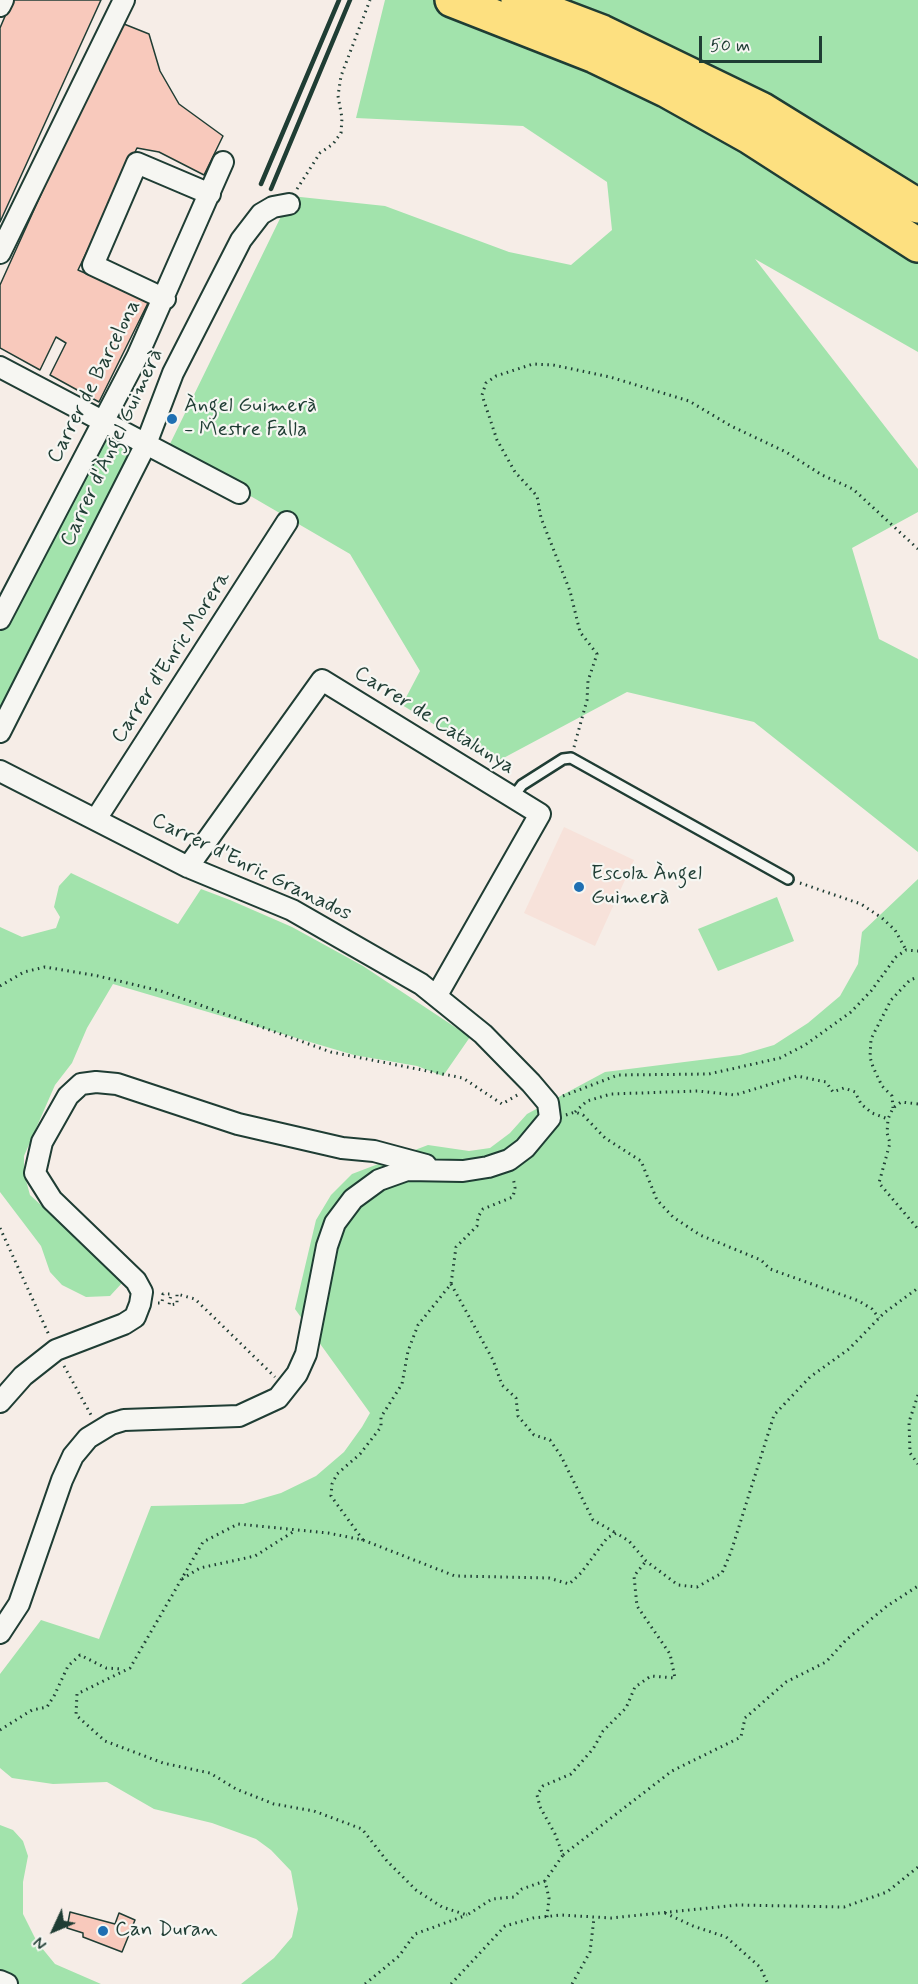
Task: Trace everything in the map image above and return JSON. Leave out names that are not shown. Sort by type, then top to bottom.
[{"type":"highway","points":[[452,0],[566,44],[666,90],[750,137],[918,245]]},
{"type":"highway","points":[[518,0],[602,32],[761,109],[918,206]]},
{"type":"street","points":[[0,6],[3,0]]},
{"type":"street","points":[[0,253],[124,0]]},
{"type":"street","name":"Carrer de Barcelona","points":[[0,619],[165,298],[223,162]]},
{"type":"street","points":[[165,298],[93,265],[138,163],[210,194]]},
{"type":"street","name":"Carrer d'Àngel Guimerà","points":[[0,732],[146,444],[173,373],[241,240],[261,214],[273,207],[289,204]]},
{"type":"street","points":[[0,367],[239,493]]},
{"type":"street","name":"Carrer d'Enric Morera","points":[[96,819],[287,522]]},
{"type":"street","name":"Carrer de Catalunya","points":[[188,867],[322,680],[540,814],[437,995]]},
{"type":"street","name":"Carrer d'Enric Granados","points":[[0,771],[188,867],[292,910],[437,995],[483,1034],[549,1110]]},
{"type":"street","points":[[0,1402],[23,1376],[56,1350],[124,1324],[135,1317],[142,1292],[127,1270],[52,1200],[35,1173],[42,1142],[68,1096],[81,1084],[96,1082],[117,1084],[238,1124],[342,1148],[374,1151],[437,1169]]},
{"type":"street","points":[[0,1633],[19,1604],[62,1480],[73,1456],[88,1438],[124,1419],[239,1416],[267,1405],[287,1390],[306,1354],[322,1268],[335,1223],[365,1188],[379,1180],[407,1170],[463,1171],[488,1167],[509,1160],[525,1148],[549,1110]]},
{"type":"street","points":[[342,1148],[364,1159],[369,1166],[370,1172],[365,1188]]},
{"type":"street","points":[[0,1981],[7,1984]]},
{"type":"lane","points":[[513,797],[522,785],[563,759],[571,758],[788,879]]},
{"type":"path","points":[[289,204],[320,153],[333,144],[341,133],[342,118],[338,96],[341,76],[370,0]]},
{"type":"path","points":[[571,758],[587,700],[588,681],[597,654],[580,632],[570,591],[541,518],[537,496],[515,472],[497,440],[482,395],[486,383],[496,376],[533,364],[553,365],[610,377],[689,401],[731,426],[786,452],[822,475],[853,489],[918,549]]},
{"type":"path","points":[[788,879],[861,904],[895,930],[906,950]]},
{"type":"path","points":[[888,1119],[872,1113],[861,1104],[855,1092],[844,1088],[834,1092],[826,1083],[797,1076],[735,1095],[698,1091],[611,1094],[588,1101],[575,1112],[558,1120],[549,1110],[618,1075],[709,1074],[780,1058],[805,1045],[850,1012],[871,991],[896,957],[906,950],[918,951]]},
{"type":"path","points":[[0,986],[24,972],[45,968],[98,976],[161,991],[332,1052],[463,1078],[502,1104],[520,1094]]},
{"type":"path","points":[[893,1108],[892,1096],[882,1086],[873,1067],[870,1057],[871,1039],[891,1000],[910,980],[918,976]]},
{"type":"path","points":[[918,1104],[901,1102],[893,1108],[888,1119],[887,1133],[890,1143],[879,1183],[918,1229]]},
{"type":"path","points":[[575,1112],[590,1120],[605,1138],[615,1142],[623,1152],[641,1161],[657,1200],[673,1217],[714,1242],[761,1260],[770,1269],[859,1301],[872,1309],[879,1318]]},
{"type":"path","points":[[363,1540],[331,1496],[332,1484],[337,1474],[360,1454],[381,1427],[381,1417],[402,1384],[408,1351],[418,1325],[451,1284],[456,1247],[477,1226],[478,1217],[483,1209],[513,1197],[515,1188],[509,1160]]},
{"type":"path","points":[[0,1228],[42,1318]]},
{"type":"path","points":[[451,1284],[493,1360],[502,1385],[516,1398],[518,1416],[534,1435],[550,1440],[561,1456],[593,1520],[629,1541],[646,1561],[678,1585],[697,1587],[722,1573],[746,1512],[774,1415],[810,1377],[849,1349],[879,1318],[918,1288]]},
{"type":"path","points":[[142,1292],[156,1293],[156,1303],[162,1303],[163,1294],[171,1294],[169,1305],[177,1304],[177,1294],[195,1299],[287,1390]]},
{"type":"path","points":[[56,1350],[91,1416]]},
{"type":"path","points":[[918,1395],[909,1422],[910,1453],[918,1464]]},
{"type":"path","points":[[0,1731],[32,1710],[47,1707],[68,1666],[80,1655],[106,1668],[130,1668],[203,1542],[238,1524],[297,1529],[363,1540],[455,1576],[549,1578],[569,1584],[581,1573],[607,1538],[616,1533]]},
{"type":"path","points":[[180,1580],[200,1568],[255,1556],[297,1529]]},
{"type":"path","points":[[563,1855],[555,1834],[540,1807],[537,1795],[543,1785],[571,1774],[593,1749],[603,1731],[626,1708],[635,1687],[651,1676],[675,1678],[670,1654],[637,1606],[634,1576],[646,1561]]},
{"type":"path","points":[[547,1917],[549,1898],[545,1881],[550,1869],[559,1863],[563,1855],[672,1771],[741,1737],[745,1718],[786,1682],[826,1662],[846,1640],[871,1619],[918,1586]]},
{"type":"path","points":[[123,1669],[77,1695],[75,1714],[105,1742],[162,1763],[210,1773],[236,1789],[273,1804],[314,1811],[362,1828],[387,1861],[416,1890],[442,1907],[467,1915]]},
{"type":"path","points":[[451,1984],[505,1926],[547,1917],[594,1918],[738,1905],[844,1907],[887,1892],[918,1868]]},
{"type":"path","points":[[365,1984],[399,1956],[415,1934],[467,1915],[492,1899],[514,1897],[522,1889],[545,1881]]},
{"type":"path","points":[[663,1912],[726,1937],[759,1967],[768,1984]]},
{"type":"path","points":[[572,1984],[590,1952],[594,1918]]},
{"type":"shaded area","name":"Escola Àngel Guimerà","points":[[564,827],[634,860],[595,946],[524,913]]},
{"type":"green space","points":[[385,0],[918,0],[918,352],[755,259],[918,469],[918,512],[852,548],[879,639],[918,659],[918,852],[754,722],[627,692],[496,762],[402,705],[420,671],[350,554],[168,448],[291,196],[385,206],[509,252],[571,265],[612,230],[607,182],[523,126],[356,118]]},
{"type":"green space","points":[[102,421],[146,444],[0,716],[0,623]]},
{"type":"green space","points":[[71,873],[178,924],[201,889],[230,900],[292,927],[363,966],[470,1037],[443,1076],[417,1066],[354,1055],[113,984],[87,1028],[72,1063],[55,1085],[24,1156],[24,1173],[30,1195],[119,1277],[122,1283],[110,1296],[86,1297],[62,1285],[50,1272],[41,1246],[0,1192],[0,927],[22,937],[56,928],[60,917],[54,907],[59,886]]},
{"type":"green space","points":[[918,879],[918,1984],[241,1984],[274,1958],[292,1937],[298,1909],[291,1871],[271,1850],[256,1839],[212,1823],[154,1809],[107,1782],[53,1784],[12,1778],[0,1768],[0,1674],[41,1620],[99,1639],[151,1506],[243,1504],[281,1493],[316,1476],[344,1452],[362,1427],[370,1413],[295,1309],[316,1220],[331,1195],[352,1174],[428,1145],[469,1151],[490,1148],[510,1133],[527,1114],[605,1072],[740,1055],[774,1045],[808,1023],[840,996],[858,964],[862,932]]},
{"type":"green space","points":[[777,897],[794,941],[718,971],[698,929]]},
{"type":"green space","points":[[0,1825],[13,1830],[23,1841],[28,1856],[23,1882],[23,1914],[37,1942],[55,1964],[101,1984],[0,1984]]},
{"type":"building","points":[[12,0],[101,0],[0,222],[0,28]]},
{"type":"building","points":[[119,22],[149,34],[160,71],[179,104],[223,136],[204,175],[159,152],[137,148],[78,270],[149,301],[99,402],[50,375],[66,343],[56,337],[40,370],[0,348],[0,285]]},
{"type":"building","name":"Can Duran","points":[[70,1912],[115,1924],[119,1913],[135,1920],[122,1952],[83,1937],[83,1933],[67,1928]]},
{"type":"railway","points":[[261,184],[339,0]]},
{"type":"railway","points":[[271,189],[350,0]]},
{"type":"place","name":"Àngel Guimerà - Mestre Falla","points":[[172,419]]},
{"type":"place","name":"Escola Àngel Guimerà","points":[[579,887]]},
{"type":"place","name":"Can Duran","points":[[103,1931]]}]
